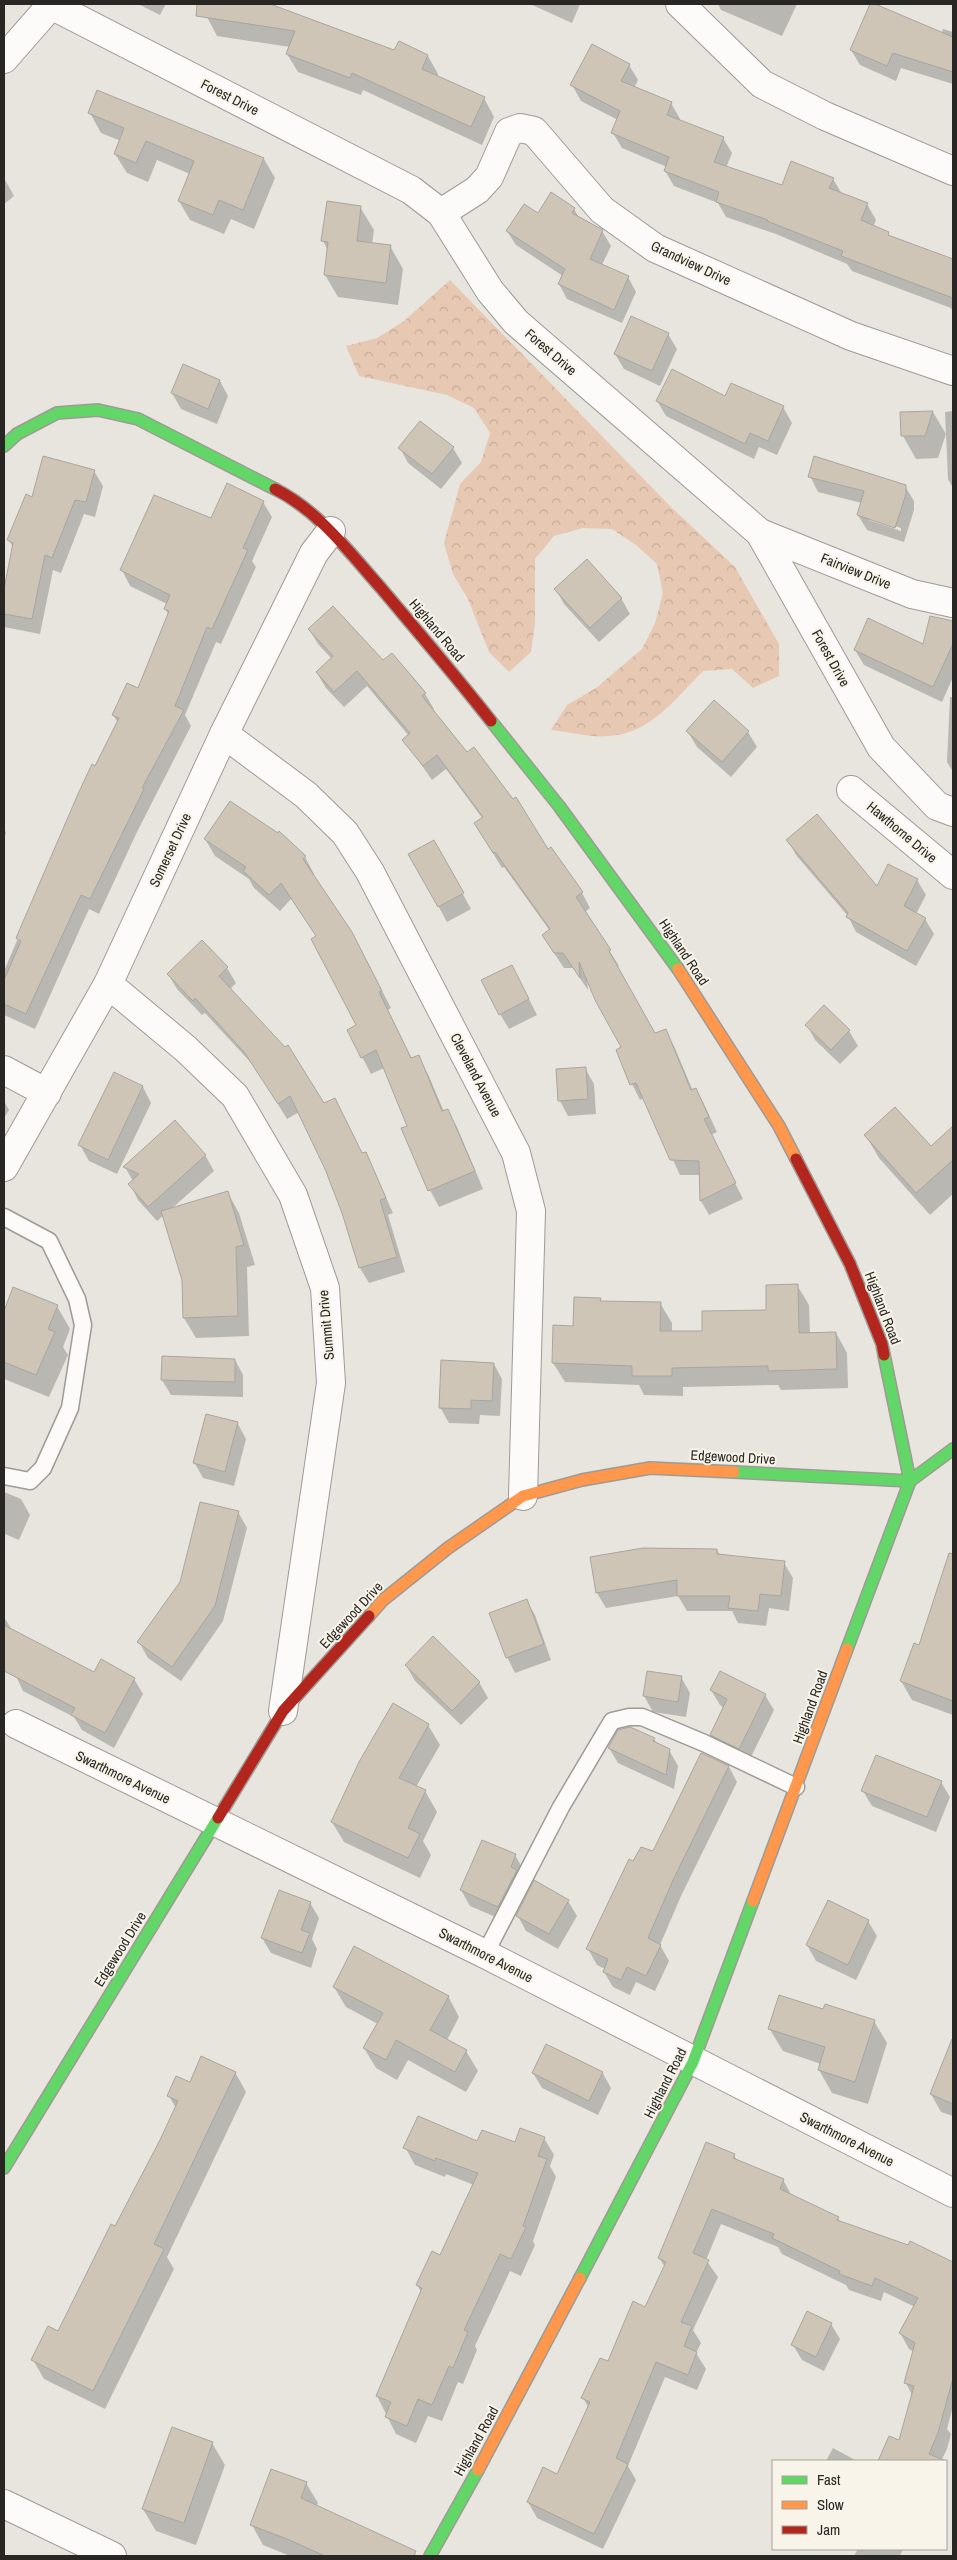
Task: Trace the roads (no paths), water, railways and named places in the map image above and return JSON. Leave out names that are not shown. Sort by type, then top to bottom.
[{"type":"street","points":[[680,4],[762,84],[825,116],[953,171]]},
{"type":"street","points":[[5,54],[52,5]]},
{"type":"street","name":"Forest Drive","points":[[52,5],[410,190],[441,213],[490,291],[516,322],[760,533],[881,747],[937,806],[953,812]]},
{"type":"street","name":"Grandview Drive","points":[[441,213],[477,190],[489,177],[509,132],[520,128],[534,132],[602,210],[655,248],[851,336],[953,371]]},
{"type":"street","name":"Highland Road","points":[[4,446],[17,434],[57,413],[98,410],[138,419],[297,500],[331,531],[444,661],[559,806],[662,944],[779,1126],[850,1264],[882,1344],[910,1482],[694,2062],[530,2375],[430,2556]]},
{"type":"street","name":"Somerset Drive","points":[[4,1167],[108,984],[224,734],[314,554],[331,531]]},
{"type":"street","name":"Fairview Drive","points":[[760,533],[912,594],[953,603]]},
{"type":"street","name":"Cleveland Avenue","points":[[224,734],[306,795],[345,833],[370,872],[516,1153],[531,1211],[523,1496]]},
{"type":"street","name":"Hawthorne Drive","points":[[852,790],[953,875]]},
{"type":"street","name":"Summit Drive","points":[[108,984],[186,1049],[234,1096],[293,1195],[325,1288],[331,1383],[284,1711]]},
{"type":"street","points":[[4,1070],[47,1093]]},
{"type":"street","points":[[910,1482],[953,1449]]},
{"type":"street","name":"Edgewood Drive","points":[[4,2168],[284,1711],[383,1600],[448,1548],[523,1496],[582,1480],[650,1468],[910,1482]]},
{"type":"street","name":"Swarthmore Avenue","points":[[16,1724],[485,1954],[953,2193]]},
{"type":"street","points":[[4,2504],[112,2556]]},
{"type":"lane","points":[[4,1217],[49,1240],[77,1299],[83,1326],[70,1408],[44,1468],[30,1482],[4,1476]]},
{"type":"lane","points":[[485,1954],[562,1807],[612,1721],[629,1717],[642,1717],[704,1743],[796,1787]]}]
